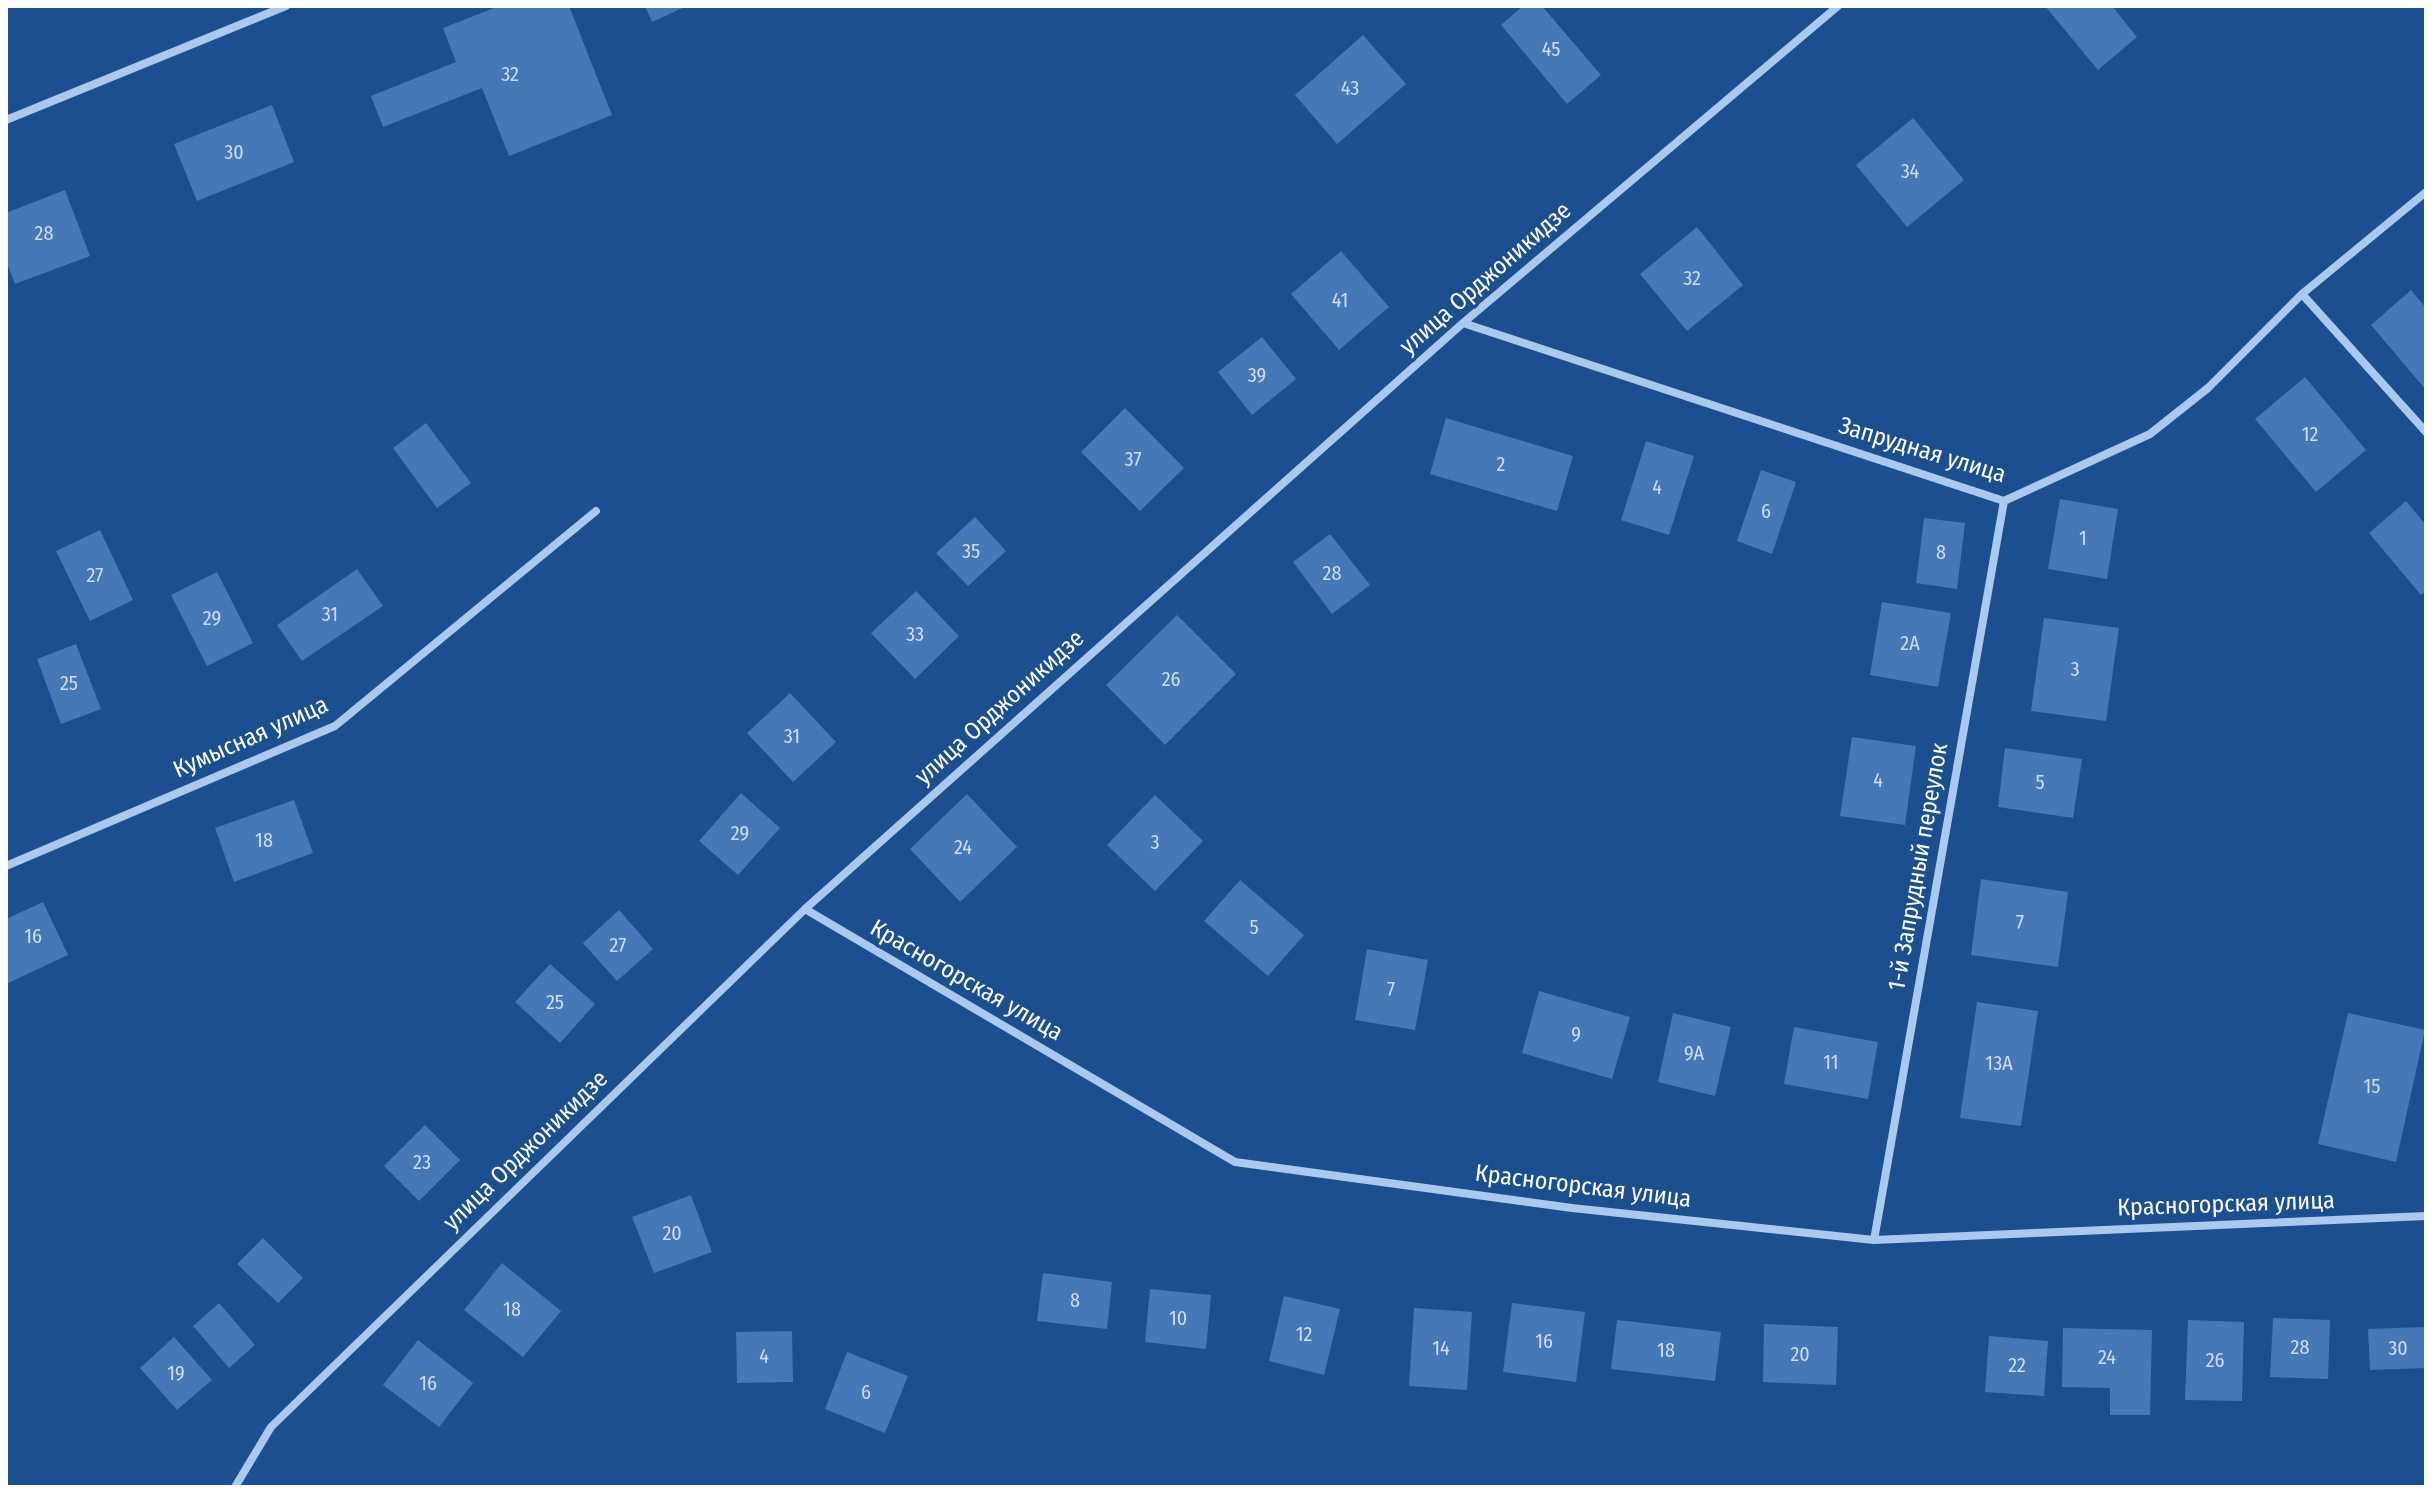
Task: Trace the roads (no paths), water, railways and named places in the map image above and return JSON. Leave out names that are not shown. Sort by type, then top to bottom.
[{"type":"street","points":[[6,120],[286,6]]},
{"type":"street","name":"улица Орджоникидзе","points":[[235,1487],[271,1427],[805,909],[1463,323],[1838,6]]},
{"type":"street","name":"Запрудная улица","points":[[1463,323],[2004,501],[2150,434],[2208,388],[2302,294],[2426,192]]},
{"type":"street","points":[[2302,294],[2426,432]]},
{"type":"street","name":"1-й Запрудный переулок","points":[[1874,1240],[2004,501]]},
{"type":"street","name":"Кумысная улица","points":[[6,866],[335,726],[596,511]]},
{"type":"street","name":"Красногорская улица","points":[[805,909],[1235,1162],[1572,1208],[1874,1240],[2426,1216]]}]
